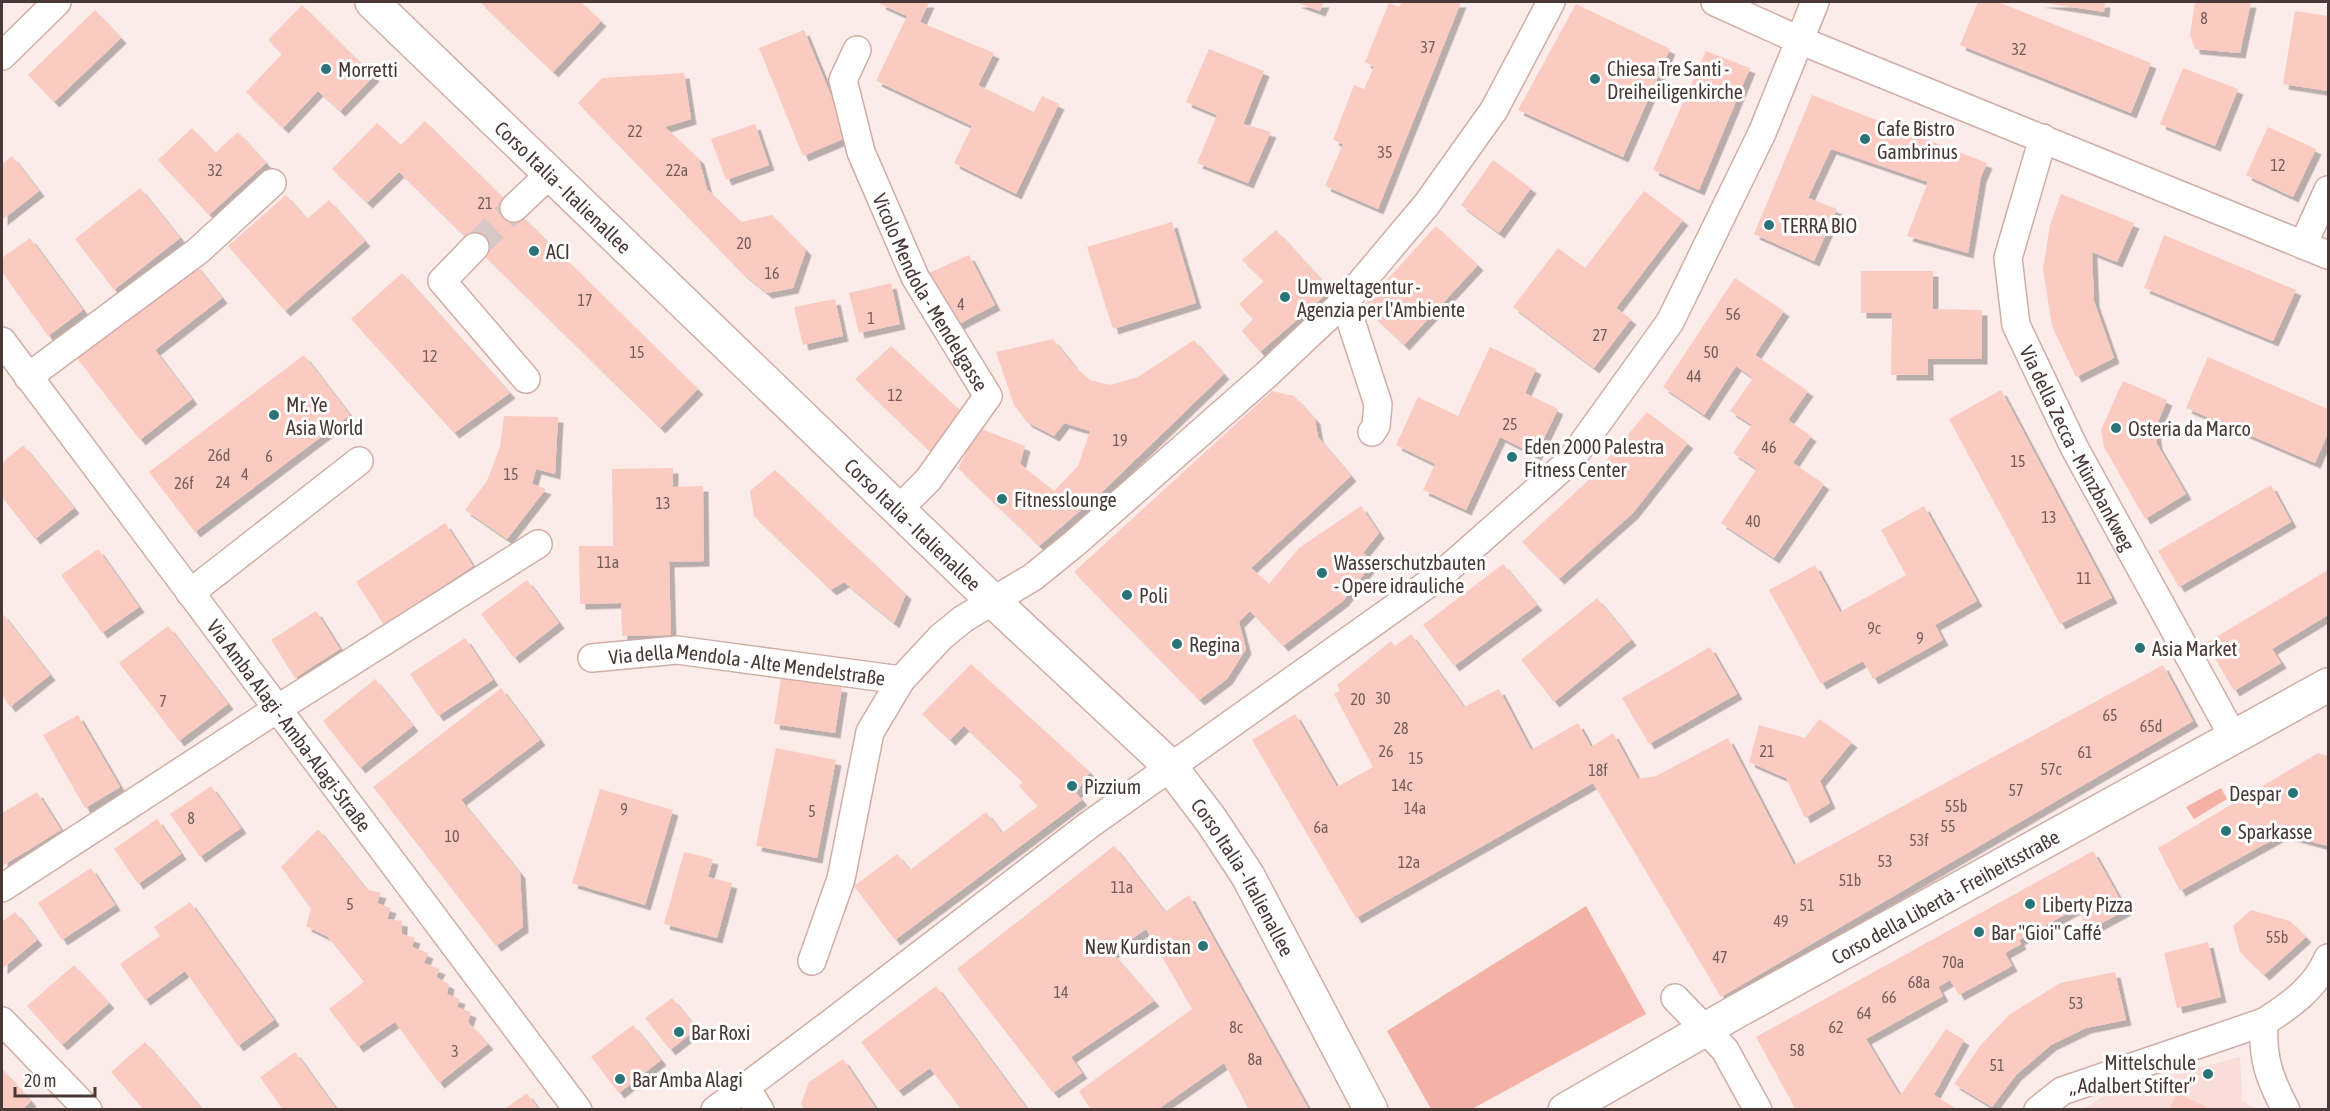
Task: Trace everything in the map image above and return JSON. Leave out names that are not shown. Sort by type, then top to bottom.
[{"type":"main road","name":"Corso Italia - Italienallee","points":[[372,2],[551,172],[993,601],[1170,766],[1212,820],[1248,876],[1371,1110]]},
{"type":"main road","name":"Corso della Libertà - Freiheitsstraße","points":[[1565,1110],[1704,1030],[2328,685]]},
{"type":"street","points":[[2,56],[57,2]]},
{"type":"street","name":"Via della Mendola - Alte Mendelstraße","points":[[812,961],[841,879],[870,732],[901,680],[941,637],[1033,577],[1075,543],[1264,376],[1341,304],[1427,204],[1494,110],[1551,2]]},
{"type":"street","points":[[1716,2],[1799,40],[2328,255]]},
{"type":"street","points":[[715,1110],[1170,766],[1442,574],[1570,461],[1670,322],[1762,133],[1815,2]]},
{"type":"street","name":"Vicolo Mendola - Mendelgasse","points":[[857,50],[843,80],[861,152],[915,277],[988,396],[928,480],[898,510]]},
{"type":"street","name":"Via della Zecca - Münzbankweg","points":[[2043,138],[2008,258],[2016,325],[2074,447],[2234,738]]},
{"type":"street","points":[[514,208],[551,172]]},
{"type":"street","points":[[28,377],[198,251],[272,183]]},
{"type":"street","points":[[2303,245],[2328,190]]},
{"type":"street","points":[[475,247],[442,281],[526,379]]},
{"type":"street","points":[[1341,304],[1348,312],[1378,404],[1377,426],[1372,432]]},
{"type":"street","name":"Via Amba Alagi - Amba-Alagi-Straße","points":[[2,341],[578,1110]]},
{"type":"street","points":[[190,593],[359,461]]},
{"type":"street","points":[[2,888],[277,708],[538,544]]},
{"type":"street","name":"Via della Mendola - Alte Mendelstraße","points":[[592,658],[677,650],[901,680]]},
{"type":"street","points":[[2038,1110],[2062,1091],[2264,1022],[2289,1006],[2312,985],[2328,958]]},
{"type":"street","points":[[1675,998],[1725,1050],[1758,1110]]},
{"type":"street","points":[[2,1021],[88,1110]]},
{"type":"street","points":[[2264,1022],[2263,1045],[2268,1076],[2286,1110]]},
{"type":"street","points":[[745,1088],[760,1110]]},
{"type":"shaded area","points":[[2221,788],[2227,799],[2194,819],[2186,807]]},
{"type":"shaded area","points":[[1586,906],[1646,1014],[1472,1109],[1431,1109],[1387,1031]]},
{"type":"shaded area","name":"Mittelschule „Adalbert Stifter”","points":[[2240,1057],[2242,1101],[2257,1109],[2082,1110],[2112,1091]]},
{"type":"building","points":[[480,2],[581,2],[601,21],[553,72]]},
{"type":"building","points":[[881,2],[929,2],[920,22],[994,53],[978,85],[1034,112],[1042,96],[1059,104],[1016,194],[954,163],[972,126],[876,81],[907,16],[880,4]]},
{"type":"building","points":[[1295,2],[1324,2],[1320,11]]},
{"type":"building","points":[[1402,2],[1461,2],[1378,209],[1325,186],[1343,144],[1333,140],[1354,85],[1364,89],[1374,67],[1365,62],[1389,3],[1399,7]]},
{"type":"building","points":[[1978,2],[1998,2],[2151,63],[2131,113],[1960,45]]},
{"type":"building","points":[[2039,2],[2105,2],[2104,12]]},
{"type":"building","points":[[2195,2],[2251,2],[2240,53],[2195,49],[2190,35]]},
{"type":"building","name":"Chiesa Tre Santi - Dreiheiligenkirche","points":[[1576,4],[1670,49],[1623,157],[1518,110]]},
{"type":"building","points":[[302,5],[374,76],[340,111],[318,91],[283,128],[246,92],[282,54],[268,40]]},
{"type":"building","points":[[95,10],[121,38],[54,102],[28,75]]},
{"type":"building","points":[[2295,11],[2328,16],[2328,91],[2283,84]]},
{"type":"building","points":[[804,30],[848,137],[803,156],[759,48]]},
{"type":"building","points":[[1209,49],[1264,71],[1243,124],[1271,132],[1248,183],[1197,163],[1217,115],[1186,102]]},
{"type":"building","points":[[1706,51],[1750,68],[1699,190],[1653,170]]},
{"type":"building","points":[[2183,68],[2238,89],[2215,146],[2160,124]]},
{"type":"building","points":[[684,73],[691,119],[665,127],[699,159],[707,189],[741,222],[772,215],[806,250],[793,288],[767,293],[742,273],[578,103],[602,78]]},
{"type":"building","points":[[1812,95],[1987,163],[1981,177],[1968,253],[1907,236],[1928,182],[1831,149],[1808,198],[1837,209],[1814,261],[1754,234]]},
{"type":"building","points":[[425,121],[698,389],[660,428],[399,172],[367,203],[332,169],[377,123],[401,145]]},
{"type":"building","points":[[755,124],[769,165],[726,180],[711,139]]},
{"type":"building","points":[[2268,127],[2316,149],[2293,197],[2246,175]]},
{"type":"building","points":[[192,128],[215,153],[238,132],[266,163],[209,215],[158,160]]},
{"type":"building","points":[[12,156],[39,191],[2,220],[2,164]]},
{"type":"building","points":[[1493,160],[1531,188],[1499,233],[1461,205]]},
{"type":"building","points":[[140,188],[180,238],[114,290],[75,239]]},
{"type":"building","points":[[1644,191],[1683,220],[1616,308],[1631,319],[1594,368],[1513,307],[1558,248],[1585,268]]},
{"type":"building","points":[[2061,194],[2134,223],[2117,262],[2092,252],[2094,301],[2114,358],[2076,377],[2052,326],[2043,269],[2050,225]]},
{"type":"building","points":[[286,195],[307,219],[329,200],[365,241],[285,311],[228,246]]},
{"type":"building","points":[[1172,222],[1196,303],[1113,329],[1087,247]]},
{"type":"building","points":[[1436,226],[1478,265],[1404,345],[1363,306]]},
{"type":"building","name":"Umweltagentur - Agenzia per l'Ambiente","points":[[1276,230],[1331,290],[1260,352],[1242,331],[1253,319],[1239,304],[1264,281],[1242,260]]},
{"type":"building","points":[[2164,235],[2296,290],[2273,341],[2144,288]]},
{"type":"building","points":[[30,238],[83,310],[48,336],[2,272],[2,258]]},
{"type":"building","points":[[969,255],[995,305],[953,327],[927,274]]},
{"type":"building","points":[[195,264],[222,298],[155,350],[192,399],[140,440],[76,357]]},
{"type":"building","points":[[1861,271],[1933,271],[1933,309],[1982,310],[1982,359],[1928,359],[1928,375],[1891,375],[1892,313],[1861,313]]},
{"type":"building","points":[[402,273],[510,393],[454,433],[351,319]]},
{"type":"building","points":[[1735,278],[1784,311],[1755,355],[1808,391],[1788,420],[1811,436],[1793,463],[1824,484],[1774,558],[1721,523],[1757,469],[1733,453],[1752,425],[1730,411],[1753,378],[1736,366],[1704,415],[1663,387]]},
{"type":"building","points":[[891,283],[900,324],[859,333],[849,293]]},
{"type":"building","points":[[835,299],[843,336],[803,345],[794,307]]},
{"type":"building","points":[[1053,339],[1075,367],[1090,380],[1110,385],[1138,377],[1194,340],[1224,374],[1102,492],[1039,546],[958,468],[979,428],[1025,446],[1020,464],[1054,491],[1078,466],[1090,431],[1064,423],[1054,436],[1027,422],[1014,405],[996,352]]},
{"type":"building","points":[[891,346],[966,416],[930,451],[855,379]]},
{"type":"building","points":[[1490,347],[1536,369],[1525,393],[1558,409],[1536,455],[1500,437],[1466,510],[1423,490],[1435,464],[1396,445],[1418,397],[1458,416]]},
{"type":"building","points":[[304,355],[350,415],[195,532],[149,472]]},
{"type":"building","points":[[2208,357],[2328,409],[2328,433],[2315,463],[2186,408]]},
{"type":"building","points":[[2123,381],[2167,400],[2155,429],[2157,444],[2186,494],[2145,519],[2104,447],[2101,430]]},
{"type":"building","points":[[2001,390],[2112,598],[2060,624],[1949,419]]},
{"type":"building","points":[[1272,391],[1294,396],[1315,419],[1318,437],[1351,476],[1251,568],[1269,584],[1299,548],[1361,506],[1379,533],[1363,553],[1374,561],[1343,601],[1283,646],[1250,611],[1239,622],[1246,649],[1227,679],[1199,700],[1074,572]]},
{"type":"building","points":[[1647,412],[1688,443],[1633,513],[1559,579],[1522,542],[1595,474]]},
{"type":"building","points":[[504,416],[558,417],[555,474],[536,469],[532,484],[546,489],[507,539],[465,510],[487,481],[500,447]]},
{"type":"building","points":[[23,445],[74,508],[35,539],[2,497],[2,463]]},
{"type":"building","points":[[673,468],[673,487],[703,486],[704,561],[669,562],[671,635],[622,636],[621,603],[580,604],[579,546],[613,546],[612,469]]},
{"type":"building","points":[[775,470],[906,594],[894,623],[844,582],[831,590],[754,516],[750,491]]},
{"type":"building","points":[[2271,485],[2291,522],[2179,587],[2158,551]]},
{"type":"building","points":[[1924,506],[1977,601],[1935,625],[1943,640],[1873,679],[1863,661],[1821,684],[1769,590],[1815,565],[1840,612],[1906,575],[1881,530]]},
{"type":"building","points":[[445,523],[473,566],[384,625],[356,582]]},
{"type":"building","points":[[98,549],[139,607],[102,633],[61,575]]},
{"type":"building","points":[[1503,564],[1537,605],[1454,666],[1423,625]]},
{"type":"building","points":[[2328,570],[2328,615],[2272,649],[2281,663],[2234,691],[2206,643]]},
{"type":"building","points":[[527,580],[559,623],[514,658],[481,614]]},
{"type":"building","points":[[1597,598],[1631,640],[1554,702],[1521,660]]},
{"type":"building","points":[[316,611],[340,649],[295,678],[271,640]]},
{"type":"building","points":[[2,613],[50,675],[10,707],[2,695]]},
{"type":"building","points":[[168,626],[228,704],[179,741],[119,663]]},
{"type":"building","points":[[1411,634],[1464,707],[1499,689],[1531,750],[1578,723],[1591,747],[1613,733],[1638,779],[1656,776],[1728,738],[1794,865],[2163,665],[2193,721],[1721,997],[1593,783],[1356,918],[1252,740],[1295,714],[1337,787],[1373,767],[1334,694],[1340,690],[1337,685],[1391,641],[1395,646]]},
{"type":"building","points":[[465,638],[493,680],[438,716],[410,674]]},
{"type":"building","points":[[1710,647],[1737,694],[1649,744],[1622,698]]},
{"type":"building","points":[[971,664],[1090,772],[1076,793],[1082,800],[895,940],[854,886],[897,854],[910,870],[986,812],[1002,833],[1038,806],[1019,786],[1023,782],[964,726],[950,740],[922,714]]},
{"type":"building","points":[[781,678],[842,687],[835,733],[774,724]]},
{"type":"building","points":[[375,679],[413,726],[360,768],[323,721]]},
{"type":"building","points":[[501,688],[540,740],[461,800],[520,873],[523,927],[496,946],[373,787]]},
{"type":"building","points":[[78,715],[120,787],[85,808],[43,735]]},
{"type":"building","points":[[1819,719],[1852,742],[1820,781],[1830,803],[1805,818],[1786,778],[1749,762],[1759,725],[1805,738]]},
{"type":"building","points":[[776,748],[836,760],[817,858],[756,846]]},
{"type":"building","points":[[2318,753],[2328,756],[2328,846],[2283,834],[2180,891],[2158,848]]},
{"type":"building","points":[[211,786],[241,828],[200,857],[170,814]]},
{"type":"building","points":[[600,789],[673,810],[645,905],[572,883]]},
{"type":"building","points":[[37,792],[61,830],[2,866],[2,813]]},
{"type":"building","points":[[157,819],[181,854],[138,884],[114,849]]},
{"type":"building","points":[[318,829],[366,889],[381,893],[377,903],[391,908],[387,919],[402,921],[402,934],[415,938],[412,947],[428,953],[424,963],[440,969],[436,977],[449,984],[447,994],[460,999],[457,1007],[471,1012],[468,1022],[488,1044],[439,1083],[395,1022],[358,1047],[329,1009],[364,982],[328,937],[306,926],[311,909],[281,867]]},
{"type":"building","points":[[1114,846],[1165,912],[1189,895],[1309,1110],[1249,1110],[1224,1063],[1157,1110],[1091,1110],[1079,1091],[1192,1009],[1146,929],[1112,953],[1154,1001],[1071,1057],[1082,1073],[1053,1093],[957,969]]},
{"type":"building","points":[[2093,851],[2126,910],[2089,930],[2077,908],[2019,940],[2021,944],[2005,953],[2012,966],[1959,995],[1950,980],[1938,987],[1943,996],[1866,1039],[1900,1096],[1946,1029],[1964,1040],[1934,1095],[1958,1110],[1796,1110],[1756,1037]]},
{"type":"building","points":[[684,852],[713,859],[708,877],[732,883],[717,938],[664,924]]},
{"type":"building","points":[[91,868],[115,905],[62,940],[38,903]]},
{"type":"building","points":[[190,902],[274,1020],[238,1046],[185,971],[145,1000],[120,964],[160,936],[154,927]]},
{"type":"building","points":[[2251,910],[2290,921],[2306,937],[2264,975],[2240,952],[2233,926]]},
{"type":"building","points":[[15,912],[37,940],[2,969],[2,922]]},
{"type":"building","points":[[2208,942],[2221,997],[2177,1008],[2164,953]]},
{"type":"building","points":[[74,965],[109,1003],[62,1045],[27,1006]]},
{"type":"building","points":[[2115,972],[2126,1020],[2086,1028],[2051,1045],[2016,1075],[1992,1107],[1954,1084],[1980,1046],[2009,1015],[2060,983]]},
{"type":"building","points":[[936,986],[1028,1110],[958,1110],[960,1108],[930,1068],[898,1091],[861,1042]]},
{"type":"building","points":[[672,998],[697,1029],[670,1050],[645,1018]]},
{"type":"building","points":[[633,1025],[661,1060],[619,1093],[591,1057]]},
{"type":"building","points":[[145,1042],[203,1110],[144,1110],[111,1072]]},
{"type":"building","points":[[295,1052],[337,1110],[283,1110],[260,1077]]},
{"type":"building","points":[[843,1059],[877,1110],[805,1110],[801,1104],[809,1082]]},
{"type":"building","points":[[2,1069],[31,1101],[22,1110],[2,1110]]},
{"type":"building","points":[[527,1093],[539,1110],[503,1110]]},
{"type":"building","points":[[2177,1093],[2213,1110],[2169,1110]]},
{"type":"tunnel","points":[[475,247],[514,208]]},
{"type":"place","name":"Morretti","points":[[326,69]]},
{"type":"place","name":"Chiesa Tre Santi - Dreiheiligenkirche","points":[[1595,79]]},
{"type":"place","name":"Cafe Bistro Gambrinus","points":[[1865,139]]},
{"type":"place","name":"TERRA BIO","points":[[1769,225]]},
{"type":"place","name":"ACI","points":[[534,251]]},
{"type":"place","name":"Umweltagentur - Agenzia per l'Ambiente","points":[[1285,297]]},
{"type":"place","name":"Mr. Ye Asia World","points":[[274,415]]},
{"type":"place","name":"Osteria da Marco","points":[[2116,428]]},
{"type":"place","name":"Eden 2000 Palestra Fitness Center","points":[[1512,457]]},
{"type":"place","name":"Fitnesslounge","points":[[1002,499]]},
{"type":"place","name":"Wasserschutzbauten - Opere idrauliche","points":[[1322,573]]},
{"type":"place","name":"Poli","points":[[1127,595]]},
{"type":"place","name":"Regina","points":[[1177,644]]},
{"type":"place","name":"Asia Market","points":[[2140,648]]},
{"type":"place","name":"Pizzium","points":[[1072,786]]},
{"type":"place","name":"Despar","points":[[2293,793]]},
{"type":"place","name":"Sparkasse","points":[[2226,831]]},
{"type":"place","name":"Liberty Pizza","points":[[2030,904]]},
{"type":"place","name":"Bar \"Gioi\" Caffé","points":[[1979,932]]},
{"type":"place","name":"New Kurdistan","points":[[1203,946]]},
{"type":"place","name":"Bar Roxi","points":[[679,1032]]},
{"type":"place","name":"Mittelschule „Adalbert Stifter”","points":[[2208,1074]]},
{"type":"place","name":"Bar Amba Alagi","points":[[620,1079]]}]
